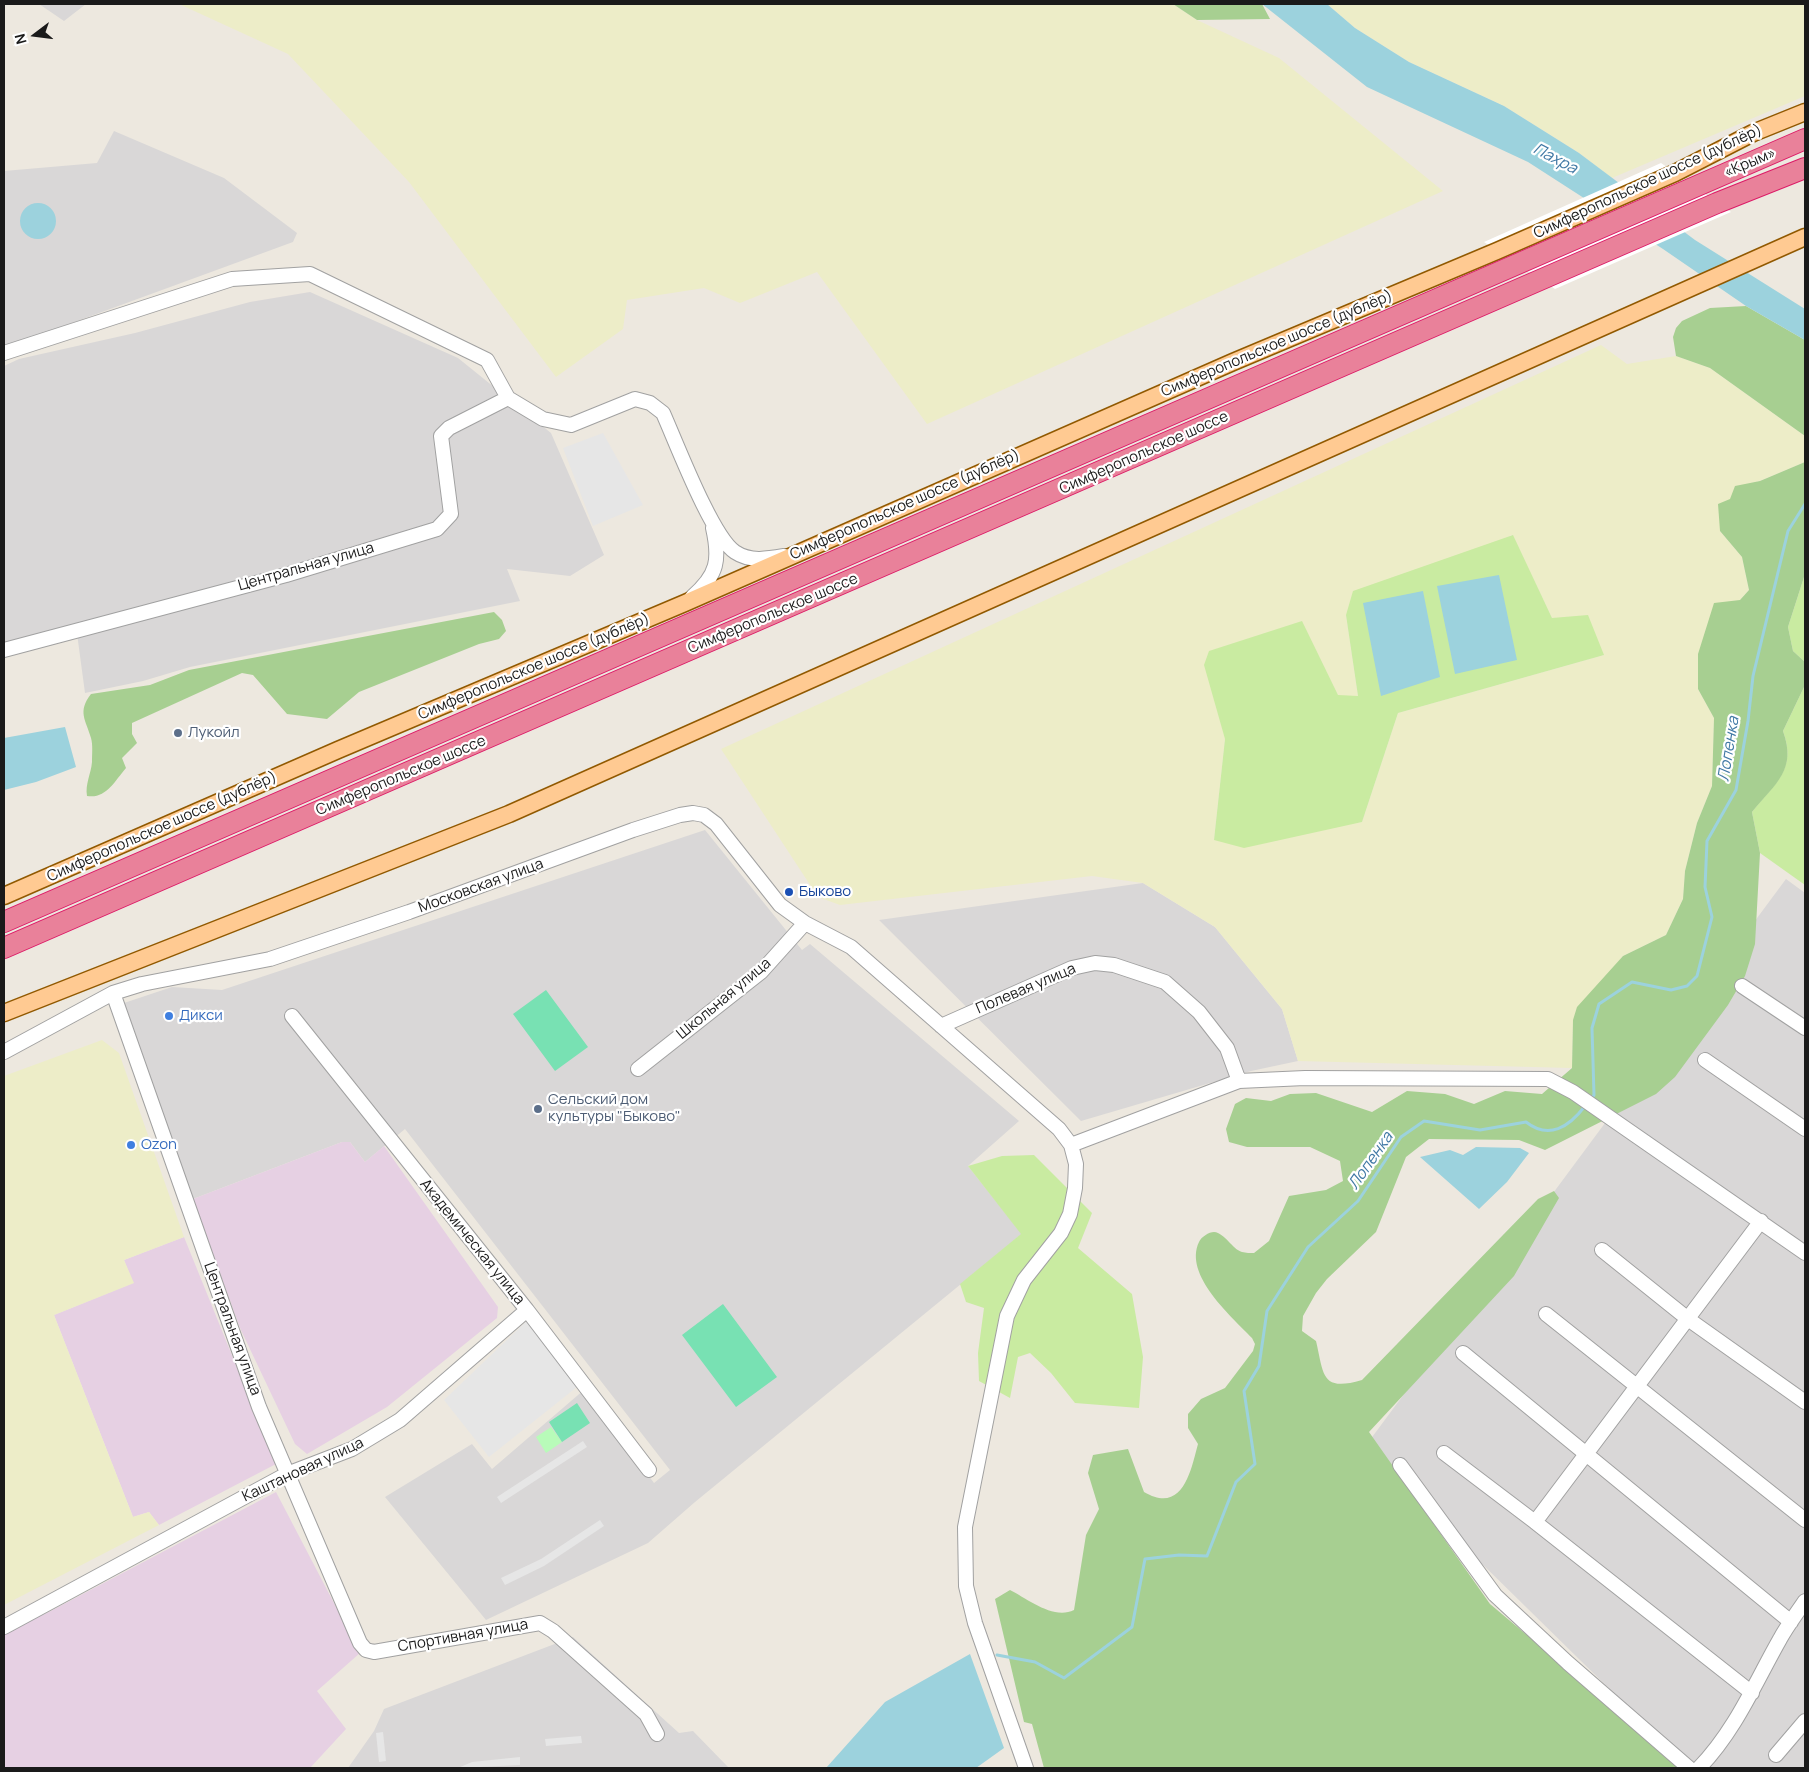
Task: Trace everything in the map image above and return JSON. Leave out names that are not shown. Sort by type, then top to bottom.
[{"type":"highway","name":"«Крым»","points":[[1518,264],[1805,139]]},
{"type":"highway","name":"«Крым»","points":[[1542,280],[1717,203],[1805,168]]},
{"type":"highway","name":"Симферопольское шоссе","points":[[4,922],[1518,264]]},
{"type":"highway","name":"Симферопольское шоссе","points":[[4,948],[1542,280]]},
{"type":"main road","name":"Симферопольское шоссе (дублёр)","points":[[4,896],[338,750],[685,603],[1242,358],[1497,251],[1675,173],[1753,133],[1805,112]]},
{"type":"main road","points":[[4,1013],[509,814],[1805,237]]},
{"type":"street","points":[[4,353],[232,279],[310,274],[486,360],[508,398],[543,419],[571,425],[635,399],[650,403],[663,413],[711,520],[722,538],[734,552],[749,559],[766,559],[795,554]]},
{"type":"street","name":"Центральная улица","points":[[4,650],[286,575],[437,529],[451,514],[441,436],[450,428],[508,398]]},
{"type":"street","points":[[685,603],[705,586],[714,572],[717,557],[711,520]]},
{"type":"street","name":"Московская улица","points":[[4,1052],[112,993],[142,984],[270,959],[409,912],[633,830],[692,813],[704,815],[716,824],[780,905],[805,923],[851,947],[1059,1129],[1071,1145]]},
{"type":"street","name":"Школьная улица","points":[[638,1069],[761,972],[805,923]]},
{"type":"street","name":"Полевая улица","points":[[941,1026],[1072,968],[1095,963],[1114,965],[1157,978],[1198,1012],[1228,1048],[1239,1081]]},
{"type":"street","points":[[1742,986],[1805,1028]]},
{"type":"street","name":"Центральная улица","points":[[112,993],[256,1397],[360,1643],[366,1650],[374,1652]]},
{"type":"street","name":"Академическая улица","points":[[292,1016],[527,1310],[649,1470]]},
{"type":"street","points":[[1705,1060],[1805,1129]]},
{"type":"street","points":[[1026,1768],[975,1623],[966,1586],[965,1527],[1007,1316],[1024,1280],[1061,1233],[1070,1214],[1075,1188],[1076,1164],[1071,1145],[1239,1081],[1305,1078],[1548,1079],[1573,1092],[1805,1253]]},
{"type":"street","points":[[1535,1522],[1761,1221]]},
{"type":"street","points":[[1602,1250],[1688,1319],[1805,1402]]},
{"type":"street","name":"Каштановая улица","points":[[4,1627],[287,1474],[352,1449],[400,1420],[527,1310]]},
{"type":"street","points":[[1546,1314],[1805,1520]]},
{"type":"street","points":[[1463,1353],[1791,1622]]},
{"type":"street","points":[[1444,1453],[1535,1522],[1752,1693]]},
{"type":"street","points":[[1400,1465],[1495,1595],[1568,1663],[1690,1768]]},
{"type":"street","points":[[1699,1768],[1715,1752],[1752,1693],[1791,1622],[1805,1601]]},
{"type":"street","name":"Спортивная улица","points":[[374,1652],[540,1623],[553,1632],[646,1714],[657,1734]]},
{"type":"street","points":[[1776,1755],[1805,1721]]},
{"type":"shaded area","points":[[39,4],[86,4],[64,21]]},
{"type":"shaded area","points":[[114,131],[224,178],[297,233],[293,242],[4,346],[4,171],[97,163]]},
{"type":"shaded area","points":[[310,292],[458,358],[551,433],[604,555],[570,576],[507,569],[520,601],[190,667],[143,681],[85,693],[76,626],[4,643],[4,366],[19,359],[135,333],[250,302]]},
{"type":"shaded area","points":[[603,433],[643,505],[593,526],[563,448]]},
{"type":"shaded area","points":[[705,830],[802,950],[810,944],[1019,1121],[968,1166],[1022,1234],[695,1502],[648,1543],[486,1620],[385,1497],[472,1444],[492,1469],[585,1389],[654,1483],[670,1470],[405,1129],[365,1162],[350,1142],[342,1142],[193,1199],[124,1003],[172,987],[222,990]]},
{"type":"shaded area","points":[[1786,879],[1805,893],[1805,1768],[1690,1768],[1364,1448]]},
{"type":"shaded area","points":[[1143,883],[1215,927],[1282,1009],[1298,1061],[1251,1071],[1081,1121],[879,920]]},
{"type":"shaded area","points":[[342,1142],[350,1142],[365,1162],[384,1146],[498,1307],[497,1318],[387,1407],[307,1454],[295,1444],[240,1328],[193,1199]]},
{"type":"shaded area","points":[[184,1237],[276,1464],[159,1525],[149,1512],[133,1517],[54,1315],[133,1283],[124,1260]]},
{"type":"shaded area","points":[[530,1318],[582,1383],[489,1457],[444,1400]]},
{"type":"shaded area","points":[[583,1441],[587,1447],[501,1503],[497,1497]]},
{"type":"shaded area","points":[[276,1492],[360,1653],[317,1691],[346,1729],[310,1768],[4,1768],[4,1630],[45,1614]]},
{"type":"shaded area","points":[[600,1520],[604,1526],[544,1566],[505,1585],[501,1578],[541,1559]]},
{"type":"shaded area","points":[[573,1637],[679,1733],[693,1731],[728,1767],[348,1768],[374,1731],[384,1709]]},
{"type":"shaded area","points":[[383,1732],[386,1761],[379,1762],[376,1733]]},
{"type":"shaded area","points":[[581,1736],[582,1743],[546,1746],[545,1739]]},
{"type":"shaded area","points":[[520,1757],[520,1765],[458,1768],[472,1762]]},
{"type":"green space","points":[[179,4],[1173,4],[1197,20],[1279,58],[1443,191],[927,424],[817,272],[740,303],[704,288],[627,300],[623,329],[556,377],[409,182],[288,54]]},
{"type":"green space","points":[[1173,4],[1262,4],[1270,19],[1197,20]]},
{"type":"green space","points":[[1327,4],[1805,4],[1805,96],[1612,178],[1579,153],[1504,106],[1409,62],[1355,28]]},
{"type":"green space","points":[[1746,306],[1805,340],[1805,436],[1710,368],[1676,356],[1673,337],[1676,328],[1682,321],[1710,308]]},
{"type":"green space","points":[[1601,345],[1627,364],[1676,356],[1710,368],[1805,436],[1805,462],[1760,481],[1735,487],[1720,531],[1742,557],[1749,590],[1740,600],[1698,689],[1714,718],[1712,786],[1697,823],[1685,871],[1683,899],[1666,935],[1623,956],[1573,1020],[1572,1068],[1298,1061],[1282,1009],[1215,927],[1143,883],[1092,876],[840,905],[818,897],[721,749]],"holes":[[[1512,535],[1552,618],[1604,655],[1398,713],[1362,822],[1214,840],[1225,739],[1301,621],[1338,696],[1358,696],[1346,615]]]},
{"type":"green space","points":[[1805,462],[1805,574],[1788,627],[1793,651],[1805,662],[1805,685],[1783,731],[1787,744],[1786,766],[1776,784],[1752,812],[1760,853],[1755,944],[1745,976],[1728,1005],[1675,1077],[1656,1094],[1545,1150],[1519,1140],[1429,1139],[1406,1157],[1376,1232],[1327,1279],[1316,1293],[1303,1316],[1302,1331],[1316,1341],[1323,1371],[1327,1378],[1339,1384],[1362,1380],[1538,1199],[1554,1191],[1559,1198],[1514,1276],[1369,1432],[1490,1604],[1685,1768],[1044,1768],[1032,1724],[1024,1722],[995,1599],[1010,1590],[1049,1610],[1066,1612],[1074,1610],[1086,1535],[1099,1509],[1088,1473],[1093,1455],[1128,1449],[1144,1492],[1157,1498],[1168,1498],[1176,1494],[1183,1486],[1192,1466],[1198,1444],[1188,1428],[1188,1414],[1201,1399],[1225,1388],[1253,1351],[1255,1344],[1252,1338],[1222,1307],[1203,1281],[1196,1255],[1201,1238],[1210,1233],[1218,1233],[1238,1250],[1254,1253],[1269,1241],[1289,1196],[1326,1190],[1343,1181],[1340,1161],[1310,1147],[1247,1147],[1229,1142],[1226,1129],[1235,1104],[1246,1098],[1271,1101],[1290,1094],[1316,1093],[1372,1112],[1407,1091],[1445,1094],[1474,1104],[1505,1091],[1542,1094],[1572,1068],[1573,1020],[1577,1007],[1623,956],[1666,935],[1683,899],[1685,871],[1697,823],[1712,786],[1714,718],[1698,689],[1698,654],[1714,603],[1740,600],[1749,590],[1742,557],[1720,531],[1718,504],[1730,499],[1735,486],[1760,481]]},
{"type":"green space","points":[[1513,535],[1552,618],[1588,615],[1604,655],[1398,713],[1362,822],[1244,848],[1214,840],[1225,739],[1204,665],[1209,651],[1302,621],[1338,695],[1358,696],[1346,615],[1353,591]]},
{"type":"green space","points":[[1805,574],[1805,662],[1793,651],[1788,627]]},
{"type":"green space","points":[[494,612],[502,620],[506,631],[499,639],[479,644],[359,692],[327,719],[287,714],[253,675],[242,673],[132,723],[132,734],[137,743],[122,758],[126,768],[105,792],[99,795],[87,796],[92,762],[92,747],[84,716],[84,706],[91,694],[150,685],[189,670]]},
{"type":"green space","points":[[1805,685],[1805,885],[1760,853],[1752,812],[1776,784],[1785,766],[1787,744],[1783,731]]},
{"type":"green space","points":[[546,990],[588,1047],[555,1071],[513,1014]]},
{"type":"green space","points":[[102,1040],[119,1053],[184,1237],[124,1260],[134,1283],[54,1315],[133,1517],[149,1512],[159,1525],[4,1605],[4,1076]]},
{"type":"green space","points":[[1034,1155],[1092,1213],[1078,1248],[1132,1294],[1143,1357],[1139,1408],[1075,1403],[1051,1373],[1030,1353],[1018,1357],[1010,1398],[979,1381],[978,1353],[984,1308],[966,1302],[960,1284],[1021,1234],[968,1166],[1002,1156]]},
{"type":"green space","points":[[723,1304],[777,1377],[736,1407],[682,1335]]},
{"type":"green space","points":[[577,1403],[590,1423],[562,1442],[549,1422]]},
{"type":"green space","points":[[551,1427],[562,1442],[546,1453],[536,1437]]},
{"type":"water","name":"Пахра","points":[[1262,4],[1327,4],[1355,28],[1409,62],[1504,106],[1579,153],[1695,240],[1805,309],[1805,340],[1746,306],[1663,249],[1528,162],[1367,87]]},
{"type":"water","points":[[38,203],[45,204],[51,208],[55,214],[55,228],[51,234],[45,238],[38,239],[31,238],[25,234],[21,228],[20,221],[21,214],[25,208],[31,204]]},
{"type":"water","points":[[1499,575],[1517,660],[1455,674],[1437,586]]},
{"type":"water","points":[[1423,591],[1440,677],[1381,696],[1363,603]]},
{"type":"water","points":[[65,727],[76,767],[36,782],[4,790],[4,738]]},
{"type":"water","points":[[1476,1147],[1520,1148],[1529,1153],[1507,1182],[1479,1209],[1420,1157],[1450,1150],[1463,1155]]},
{"type":"water","points":[[970,1654],[1004,1748],[976,1768],[826,1768],[885,1702]]},
{"type":"pier","points":[[1661,163],[1731,212],[1555,289],[1484,242]]},
{"type":"waterway","name":"Лопенка","points":[[1591,1099],[1594,1095],[1592,1028],[1599,1004],[1632,982],[1671,990],[1687,986],[1697,976],[1712,917],[1705,887],[1707,841],[1736,790],[1748,721],[1753,676],[1788,531],[1805,504]]},
{"type":"waterway","name":"Лопенка","points":[[997,1655],[1035,1662],[1064,1678],[1132,1627],[1145,1559],[1179,1555],[1207,1556],[1236,1482],[1255,1464],[1244,1391],[1259,1366],[1267,1311],[1308,1247],[1358,1201],[1401,1137],[1424,1121],[1480,1130],[1526,1122],[1543,1130],[1558,1129],[1572,1120],[1585,1106]]},
{"type":"place","name":"Лукойл","points":[[178,733]]},
{"type":"place","name":"Быково","points":[[789,892]]},
{"type":"place","name":"Дикси","points":[[169,1016]]},
{"type":"place","name":"Сельский дом культуры \"Быково\"","points":[[538,1109]]},
{"type":"place","name":"Ozon","points":[[131,1145]]}]
